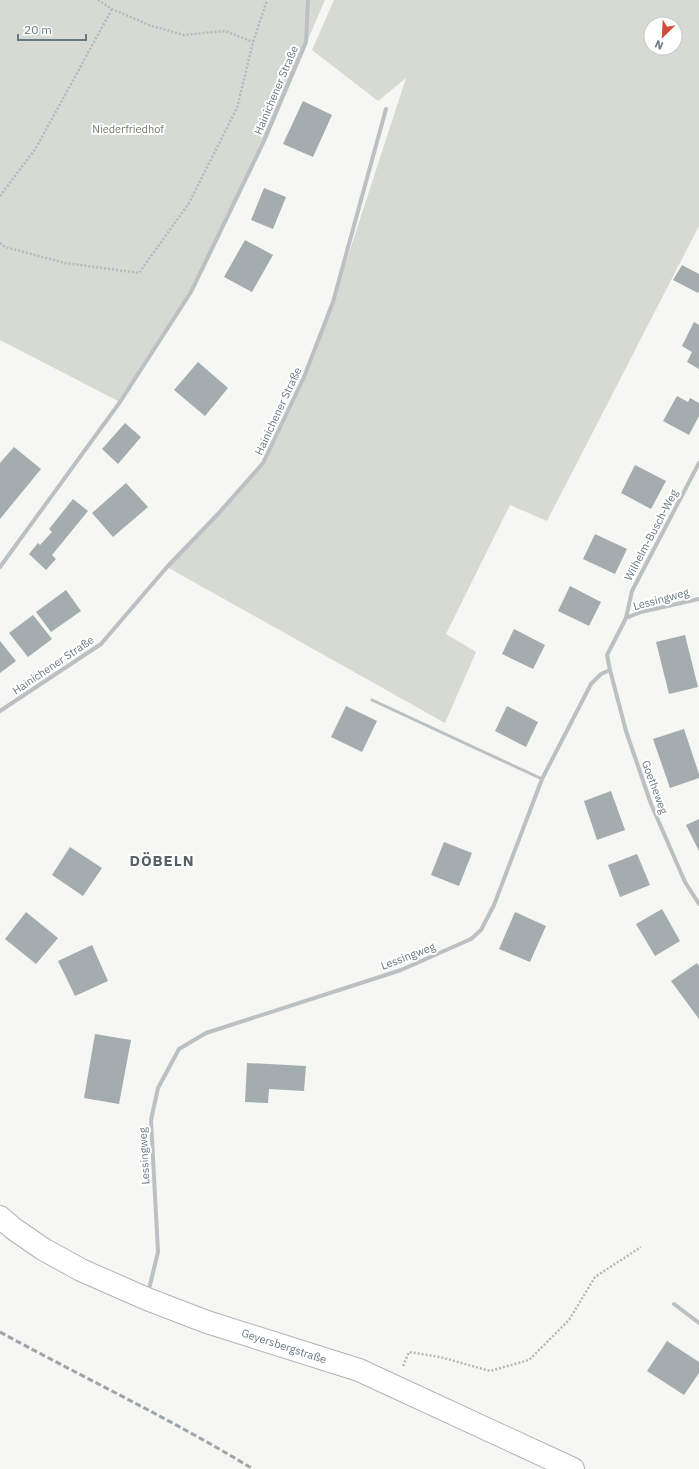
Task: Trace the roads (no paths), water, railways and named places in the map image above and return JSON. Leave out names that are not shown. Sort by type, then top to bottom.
[{"type":"main road","name":"Geyersbergstraße","points":[[0,1217],[14,1229],[43,1249],[81,1270],[147,1299],[207,1322],[359,1370],[573,1469]]},
{"type":"street","name":"Hainichener Straße","points":[[0,567],[120,402],[191,292],[264,141],[306,42],[308,0]]},
{"type":"street","name":"Hainichener Straße","points":[[0,711],[101,644],[167,567],[218,514],[263,463],[304,377],[333,302],[386,109]]},
{"type":"street","name":"Wilhelm-Busch-Weg","points":[[626,618],[632,591],[699,463]]},
{"type":"street","name":"Lessingweg","points":[[147,1299],[158,1252],[151,1120],[158,1088],[180,1049],[206,1033],[401,970],[471,939],[481,930],[494,905],[542,779],[591,684],[601,674],[610,670],[607,655],[626,618],[641,612],[699,599]]},
{"type":"street","name":"Goetheweg","points":[[610,670],[626,731],[651,804],[685,882],[699,904]]},
{"type":"street","points":[[674,1304],[699,1323]]},
{"type":"lane","points":[[372,700],[542,779]]},
{"type":"railway","points":[[0,1332],[159,1416],[253,1469]]},
{"type":"district","name":"DÖBELN","points":[[162,860]]},
{"type":"park label","name":"Niederfriedhof","points":[[128,129]]}]
